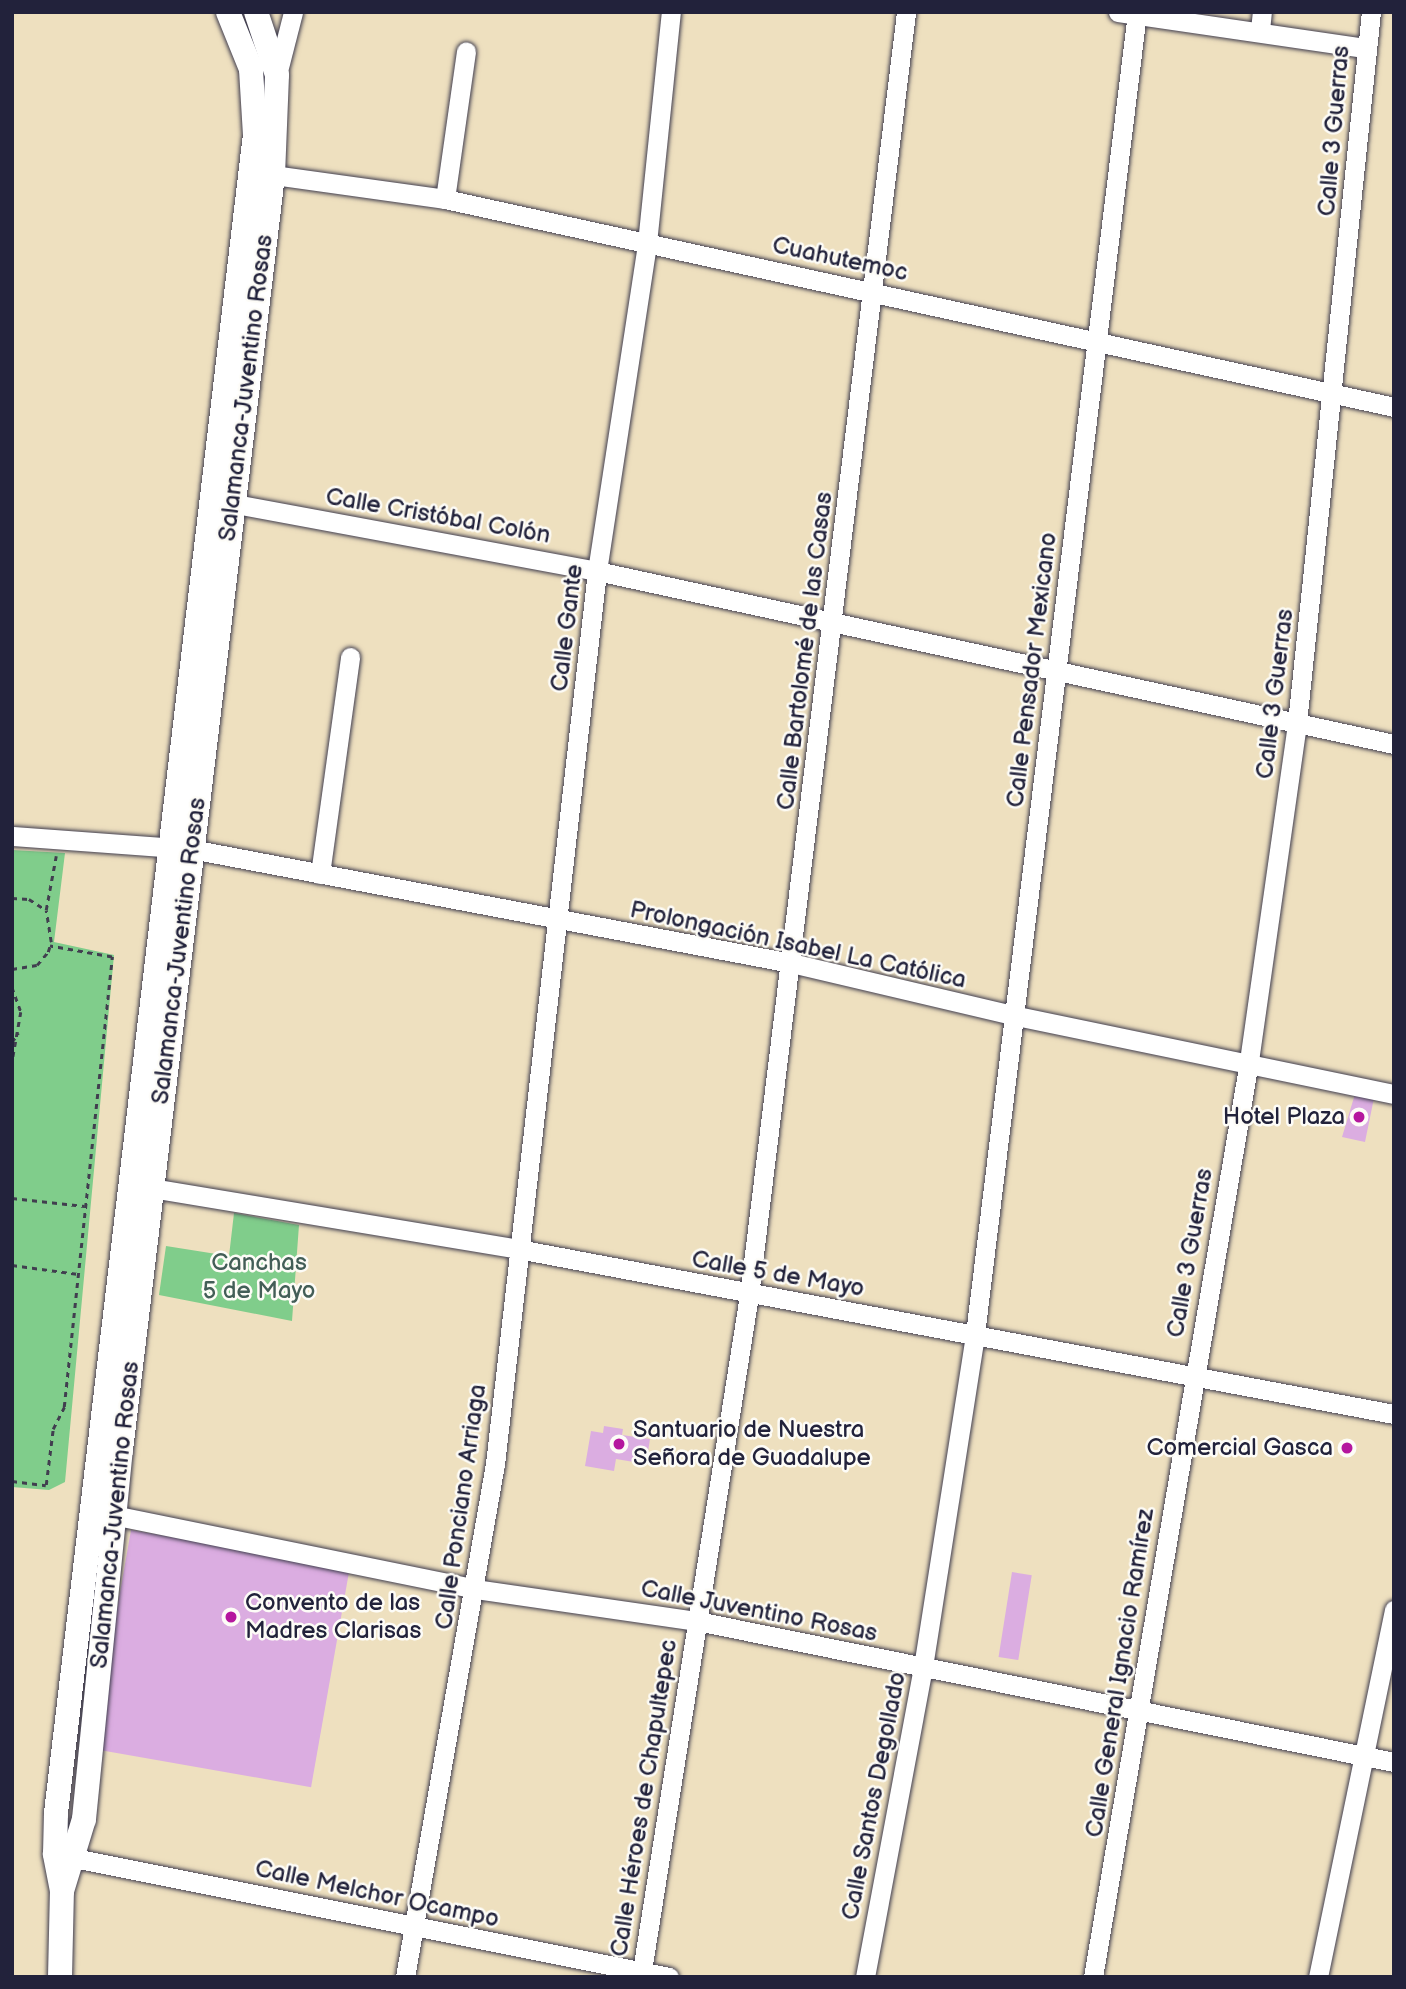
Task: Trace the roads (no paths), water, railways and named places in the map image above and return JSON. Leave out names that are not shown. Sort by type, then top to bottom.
[{"type":"street","name":"Salamanca-Juventino Rosas","points":[[60,1977],[65,1856],[84,1819],[102,1513],[221,501],[256,115],[251,69],[228,12]]},
{"type":"street","name":"Salamanca-Juventino Rosas","points":[[221,501],[273,175],[277,75],[256,12]]},
{"type":"street","points":[[276,12],[287,38]]},
{"type":"street","points":[[277,75],[293,12]]},
{"type":"street","name":"Calle Gante","points":[[518,1249],[559,922],[597,571],[647,243],[671,12]]},
{"type":"street","name":"Calle Bartolomé de las Casas","points":[[750,1295],[835,624],[906,12]]},
{"type":"street","name":"Calle 3 Guerras","points":[[1193,1377],[1249,1061],[1297,723],[1334,394],[1371,12]]},
{"type":"street","points":[[1130,13],[1261,21],[1366,47]]},
{"type":"street","name":"Calle Pensador Mexicano","points":[[975,1334],[1017,1016],[1054,674],[1098,344],[1130,13]]},
{"type":"street","points":[[445,198],[466,51]]},
{"type":"street","name":"Cuahutemoc","points":[[273,175],[445,198],[872,291],[1098,344],[1394,407]]},
{"type":"street","name":"Calle Cristóbal Colón","points":[[221,501],[597,571],[1054,674],[1394,744]]},
{"type":"street","points":[[320,874],[350,657]]},
{"type":"street","name":"Prolongación Isabel La Católica","points":[[12,836],[179,847],[559,922],[791,963],[1017,1016],[1249,1061],[1394,1094]]},
{"type":"street","name":"Salamanca-Juventino Rosas","points":[[102,1513],[151,1188],[179,847]]},
{"type":"street","name":"Calle 5 de Mayo","points":[[151,1188],[518,1249],[750,1295],[975,1334],[1394,1414]]},
{"type":"street","name":"Calle Ponciano Arriaga","points":[[405,1977],[495,1464],[518,1249]]},
{"type":"street","name":"Calle Héroes de Chapultepec","points":[[641,1975],[750,1295]]},
{"type":"street","name":"Calle Santos Degollado","points":[[865,1977],[923,1667],[975,1334]]},
{"type":"street","name":"Calle General Ignacio Ramírez","points":[[1093,1977],[1193,1377]]},
{"type":"street","name":"Calle Juventino Rosas","points":[[102,1513],[475,1589],[697,1621],[1394,1762]]},
{"type":"street","points":[[1318,1977],[1363,1756],[1392,1639],[1394,1610]]},
{"type":"street","name":"Calle Melchor Ocampo","points":[[65,1856],[641,1975],[669,1977]]},
{"type":"place","name":"Hotel Plaza","points":[[1359,1117]]},
{"type":"place","name":"Santuario de Nuestra Señora de Guadalupe","points":[[619,1444]]},
{"type":"place","name":"Comercial Gasca","points":[[1347,1448]]},
{"type":"place","name":"Convento de las Madres Clarisas","points":[[231,1617]]},
{"type":"park label","name":"Canchas 5 de Mayo","points":[[259,1277]]}]
